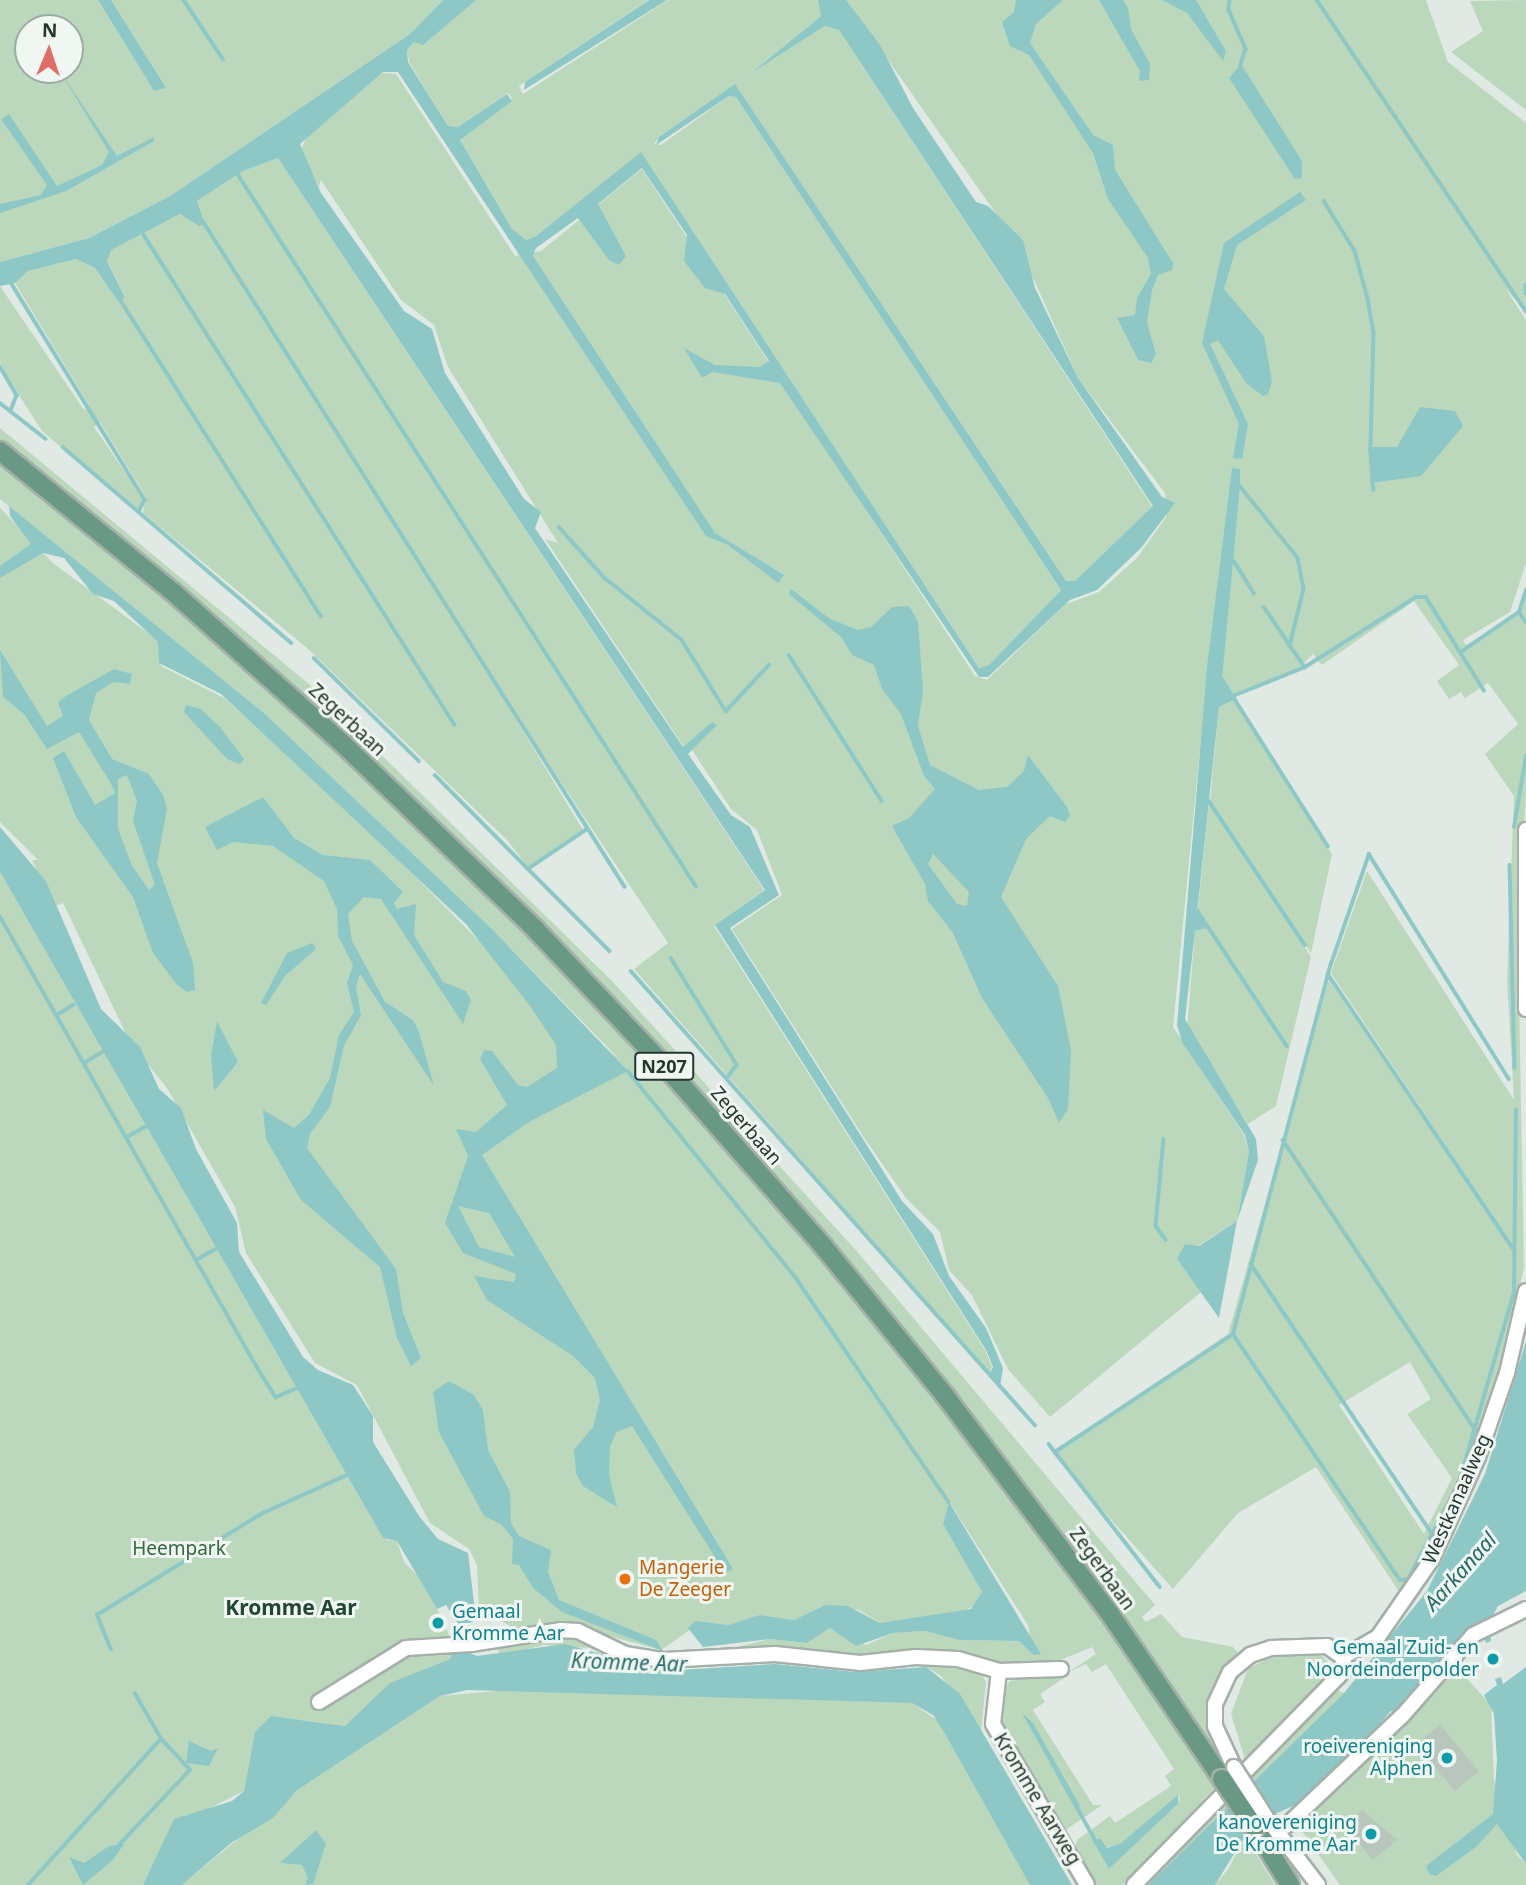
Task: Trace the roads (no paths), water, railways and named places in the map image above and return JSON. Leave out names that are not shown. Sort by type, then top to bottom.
[{"type":"main road","name":"Zegerbaan","points":[[0,451],[173,592],[342,743],[536,930],[663,1064],[824,1246],[946,1397],[1228,1773],[1261,1822],[1290,1881]]},
{"type":"street","points":[[1526,830],[1526,1009]]},
{"type":"street","name":"Westkanaalweg","points":[[1343,1657],[1378,1637],[1398,1614],[1443,1538],[1507,1373],[1526,1291]]},
{"type":"street","points":[[1286,1826],[1403,1714],[1486,1628],[1526,1609]]},
{"type":"street","points":[[319,1702],[406,1648],[560,1630],[578,1631],[625,1654],[664,1660],[775,1654],[860,1663],[916,1657],[958,1658],[999,1671],[1061,1669]]},
{"type":"street","name":"Zegerbaan","points":[[1228,1773],[1215,1726],[1215,1704],[1230,1672],[1250,1655],[1271,1648],[1327,1646],[1343,1657]]},
{"type":"street","points":[[1134,1885],[1338,1677],[1344,1670],[1343,1657]]},
{"type":"street","name":"Kromme Aarweg","points":[[999,1671],[993,1724],[1087,1885]]},
{"type":"street","name":"Zegerbaan","points":[[1261,1822],[1318,1885]]},
{"type":"water","points":[[98,0],[111,0],[166,88],[154,91]]},
{"type":"water","points":[[443,0],[476,0],[423,45],[414,42],[407,50],[408,62],[448,126],[458,127],[507,94],[512,101],[460,140],[512,229],[526,240],[536,236],[641,152],[979,668],[989,665],[1061,590],[736,97],[729,96],[656,145],[659,137],[735,84],[1066,581],[1075,581],[1153,506],[839,30],[825,26],[750,74],[821,16],[818,0],[846,0],[880,45],[913,108],[976,202],[988,206],[1023,240],[1035,288],[1078,378],[1162,497],[1175,503],[1141,548],[1097,590],[1070,600],[988,677],[979,677],[780,383],[712,372],[702,378],[684,348],[715,365],[760,367],[769,361],[725,294],[705,288],[684,261],[687,235],[642,168],[598,204],[626,256],[619,265],[609,260],[578,218],[536,248],[533,256],[715,533],[784,575],[778,583],[728,545],[706,536],[398,72],[383,72],[300,144],[321,193],[404,311],[432,329],[445,373],[524,499],[541,512],[535,528],[683,747],[712,722],[717,725],[688,754],[731,815],[750,827],[779,895],[730,928],[902,1201],[933,1234],[949,1276],[986,1328],[1003,1368],[1000,1387],[989,1375],[993,1367],[986,1350],[715,925],[765,890],[278,158],[243,171],[197,201],[205,224],[199,226],[180,214],[111,250],[107,261],[125,298],[117,300],[95,268],[76,259],[28,271],[15,283],[0,286],[0,262],[89,238],[170,196],[410,34]]},
{"type":"water","points":[[649,0],[667,0],[524,90],[525,82]]},
{"type":"water","points":[[1016,0],[1063,0],[1036,24],[1030,43],[1093,135],[1113,145],[1115,170],[1173,263],[1172,270],[1158,275],[1152,290],[1147,323],[1156,354],[1151,363],[1138,360],[1117,318],[1135,315],[1137,298],[1151,274],[1148,258],[1108,199],[1093,153],[1029,55],[1010,46],[1002,22],[1014,12]]},
{"type":"water","points":[[1099,0],[1123,0],[1128,8],[1131,29],[1150,64],[1149,80],[1139,81],[1140,71]]},
{"type":"water","points":[[1162,0],[1196,0],[1226,51],[1223,61],[1187,13]]},
{"type":"water","points":[[1241,64],[1302,161],[1302,178],[1295,179],[1229,78]]},
{"type":"water","points":[[68,84],[117,156],[154,137],[154,141],[66,191],[0,213],[0,204],[41,195],[47,185],[1,119],[9,114],[57,186],[102,165],[109,152]]},
{"type":"water","points":[[1300,192],[1306,200],[1237,245],[1224,289],[1264,336],[1272,382],[1268,394],[1263,396],[1246,383],[1218,340],[1210,344],[1248,424],[1242,459],[1233,458],[1239,424],[1202,343],[1224,243]]},
{"type":"water","points":[[1420,407],[1455,411],[1463,426],[1421,476],[1371,483],[1368,447],[1397,447]]},
{"type":"water","points":[[1232,468],[1240,469],[1240,486],[1222,679],[1233,700],[1219,707],[1197,913],[1207,928],[1195,931],[1185,1019],[1256,1139],[1258,1160],[1237,1221],[1249,1152],[1245,1135],[1182,1042],[1177,1025],[1207,667]]},
{"type":"water","points":[[9,506],[264,713],[492,929],[628,1071],[529,1122],[482,1155],[733,1569],[725,1573],[632,1426],[616,1432],[610,1447],[609,1474],[617,1507],[583,1486],[576,1473],[574,1450],[593,1427],[600,1400],[595,1378],[573,1356],[487,1300],[474,1276],[514,1282],[516,1274],[463,1253],[445,1223],[468,1156],[456,1129],[476,1132],[507,1105],[480,1059],[484,1050],[492,1051],[518,1085],[527,1087],[557,1068],[556,1045],[530,1006],[466,924],[221,694],[159,663],[158,642],[114,601],[93,594],[64,558],[43,553],[0,578],[0,566],[31,544],[10,516]],"holes":[[[458,1206],[489,1213],[515,1257],[479,1247]]]},
{"type":"water","points":[[791,589],[830,619],[858,630],[871,627],[892,607],[909,606],[918,622],[923,690],[918,726],[930,765],[979,790],[1007,787],[1024,771],[1028,755],[1067,807],[1070,816],[1065,822],[1050,816],[1026,839],[1001,897],[1058,986],[1071,1050],[1068,1109],[1059,1123],[1048,1098],[982,998],[953,933],[928,901],[925,884],[892,826],[909,818],[935,789],[924,776],[901,714],[882,689],[874,665],[852,655],[841,637],[789,594]],"holes":[[[933,854],[969,892],[967,906],[957,904],[928,864]]]},
{"type":"water","points":[[0,650],[47,726],[63,716],[58,702],[66,696],[114,669],[132,674],[130,684],[113,682],[96,693],[89,720],[112,759],[149,774],[163,795],[167,809],[157,863],[193,963],[195,990],[187,992],[177,985],[153,953],[133,897],[76,817],[53,758],[64,751],[95,805],[115,793],[79,732],[47,749],[24,714],[3,697]],"holes":[[[127,775],[137,801],[133,821],[155,885],[149,890],[132,866],[118,829],[118,779]]]},
{"type":"water","points":[[186,705],[201,709],[220,727],[244,759],[240,764],[227,759],[184,712]]},
{"type":"water","points":[[263,797],[294,838],[323,855],[370,860],[403,892],[394,903],[397,909],[416,904],[414,935],[443,982],[466,991],[471,1000],[463,1024],[381,899],[364,897],[348,914],[352,941],[385,1002],[413,1020],[419,1032],[434,1086],[360,974],[356,987],[361,1015],[344,1046],[330,1107],[310,1134],[307,1148],[396,1269],[403,1313],[421,1358],[411,1366],[397,1338],[380,1267],[301,1200],[266,1139],[263,1110],[294,1128],[309,1115],[330,1078],[339,1035],[354,1012],[347,983],[353,965],[338,936],[337,909],[324,881],[273,846],[233,842],[217,850],[205,827]]},
{"type":"water","points":[[0,827],[46,881],[101,1009],[140,1047],[159,1089],[181,1108],[196,1149],[237,1223],[239,1252],[303,1357],[318,1370],[353,1385],[373,1416],[373,1442],[419,1516],[438,1539],[468,1553],[476,1620],[460,1627],[446,1605],[437,1609],[397,1541],[383,1538],[0,872]]},
{"type":"water","points":[[312,943],[316,949],[285,976],[266,1005],[261,1003],[287,953]]},
{"type":"water","points":[[217,1021],[238,1062],[214,1091],[211,1056]]},
{"type":"water","points":[[1237,1221],[1219,1318],[1177,1259],[1185,1244],[1199,1246]]},
{"type":"water","name":"Aarkanaal","points":[[1526,1341],[1526,1591],[1498,1606],[1490,1621],[1491,1641],[1486,1643],[1483,1633],[1467,1632],[1456,1641],[1456,1653],[1401,1712],[1391,1711],[1334,1775],[1306,1800],[1275,1814],[1272,1809],[1245,1836],[1215,1885],[1148,1885],[1344,1693],[1427,1591],[1485,1474]]},
{"type":"water","points":[[449,1381],[474,1395],[483,1410],[488,1450],[510,1492],[511,1523],[519,1536],[551,1550],[548,1572],[559,1600],[656,1640],[663,1651],[562,1612],[533,1588],[519,1565],[512,1564],[513,1539],[502,1525],[484,1516],[439,1432],[433,1392]]},
{"type":"water","points":[[949,1502],[1041,1654],[1033,1655],[1019,1641],[959,1640],[925,1631],[893,1633],[856,1646],[830,1628],[807,1643],[770,1639],[703,1647],[688,1628],[695,1621],[728,1625],[760,1615],[794,1620],[825,1605],[848,1606],[880,1623],[971,1609],[982,1592],[943,1524]]},
{"type":"water","points":[[565,1644],[663,1671],[775,1664],[856,1672],[926,1667],[960,1694],[1072,1885],[1030,1885],[933,1715],[912,1703],[467,1690],[440,1696],[296,1791],[273,1818],[231,1843],[182,1885],[143,1885],[174,1819],[232,1801],[244,1791],[255,1732],[271,1716],[345,1726],[390,1683],[450,1659],[454,1646],[477,1656]]},
{"type":"water","points":[[1526,1667],[1526,1864],[1497,1824],[1476,1847],[1436,1876],[1429,1874],[1426,1866],[1493,1814],[1497,1761],[1494,1714],[1484,1695],[1497,1685],[1495,1679],[1501,1677],[1503,1684]]},
{"type":"water","points":[[1022,1713],[1033,1723],[1080,1806],[1076,1810]]},
{"type":"water","points":[[189,1741],[211,1751],[218,1748],[209,1766],[186,1763]]},
{"type":"water","points":[[1178,1795],[1178,1804],[1109,1869],[1093,1841],[1100,1838],[1107,1848],[1121,1843]]},
{"type":"water","points":[[316,1830],[326,1844],[313,1884],[305,1885],[308,1878],[302,1865],[280,1863]]},
{"type":"water","points":[[124,1844],[113,1860],[83,1885],[69,1857],[84,1863],[109,1846]]},
{"type":"waterway","points":[[184,0],[223,59]]},
{"type":"waterway","points":[[1230,0],[1229,10],[1246,49],[1241,64]]},
{"type":"waterway","points":[[1317,0],[1526,311]]},
{"type":"waterway","points":[[237,173],[696,886]]},
{"type":"waterway","points":[[1324,201],[1355,251],[1368,299],[1374,332],[1371,449]]},
{"type":"waterway","points":[[203,221],[625,887]]},
{"type":"waterway","points":[[144,235],[455,725]]},
{"type":"waterway","points":[[10,281],[145,500],[139,512]]},
{"type":"waterway","points":[[1526,285],[1526,293]]},
{"type":"waterway","points":[[118,296],[321,616]]},
{"type":"waterway","points":[[0,366],[17,395],[11,411]]},
{"type":"waterway","points":[[0,403],[46,439]]},
{"type":"waterway","points":[[63,447],[292,643]]},
{"type":"waterway","points":[[1372,478],[1374,490]]},
{"type":"waterway","points":[[1240,486],[1298,558],[1304,589],[1290,646]]},
{"type":"waterway","points":[[559,527],[605,578],[682,640],[726,711],[769,665]]},
{"type":"waterway","points":[[1234,561],[1254,593]]},
{"type":"waterway","points":[[1461,652],[1519,612],[1526,590]]},
{"type":"waterway","points":[[1233,696],[1305,667],[1416,597],[1426,597],[1484,690]]},
{"type":"waterway","points":[[1264,607],[1305,667]]},
{"type":"waterway","points":[[1519,612],[1526,622]]},
{"type":"waterway","points":[[789,655],[882,801]]},
{"type":"waterway","points":[[314,658],[419,761]]},
{"type":"waterway","points":[[1222,679],[1328,846]]},
{"type":"waterway","points":[[1514,827],[1526,756]]},
{"type":"waterway","points":[[435,775],[610,951]]},
{"type":"waterway","points":[[1209,801],[1305,945]]},
{"type":"waterway","points":[[528,869],[587,829]]},
{"type":"waterway","points":[[1233,1334],[1331,964],[1369,854],[1509,1079]]},
{"type":"waterway","points":[[1510,865],[1515,1068]]},
{"type":"waterway","points":[[1197,910],[1287,1046]]},
{"type":"waterway","points":[[0,916],[257,1367],[276,1397],[297,1388]]},
{"type":"waterway","points":[[671,958],[737,1065],[729,1076]]},
{"type":"waterway","points":[[631,971],[1035,1425]]},
{"type":"waterway","points":[[1328,974],[1515,1251]]},
{"type":"waterway","points":[[57,1015],[73,1005]]},
{"type":"waterway","points":[[84,1063],[102,1052]]},
{"type":"waterway","points":[[628,1071],[796,1278],[949,1502]]},
{"type":"waterway","points":[[1055,1452],[1233,1334],[1400,1580],[1408,1579],[1459,1483],[1514,1292],[1516,1110]]},
{"type":"waterway","points":[[127,1137],[147,1126]]},
{"type":"waterway","points":[[1164,1139],[1156,1226],[1166,1240]]},
{"type":"waterway","points":[[1283,1140],[1476,1430]]},
{"type":"waterway","points":[[196,1260],[218,1248]]},
{"type":"waterway","points":[[1251,1264],[1432,1533]]},
{"type":"waterway","points":[[1049,1444],[1160,1587]]},
{"type":"waterway","points":[[111,1650],[97,1615],[263,1513],[347,1475]]},
{"type":"waterway","points":[[28,1885],[161,1739],[135,1694]]},
{"type":"waterway","points":[[119,1845],[190,1770],[161,1739]]},
{"type":"waterway","points":[[1077,1807],[1097,1843]]},
{"type":"place","name":"Mangerie De Zeeger","points":[[625,1579]]},
{"type":"place","name":"Gemaal Kromme Aar","points":[[438,1623]]},
{"type":"place","name":"Gemaal Zuid- en Noordeinderpolder","points":[[1493,1659]]},
{"type":"place","name":"roeivereniging Alphen","points":[[1447,1758]]},
{"type":"place","name":"kanovereniging De Kromme Aar","points":[[1371,1834]]},
{"type":"district","name":"Kromme Aar","points":[[291,1607]]},
{"type":"park label","name":"Heempark","points":[[179,1549]]}]
